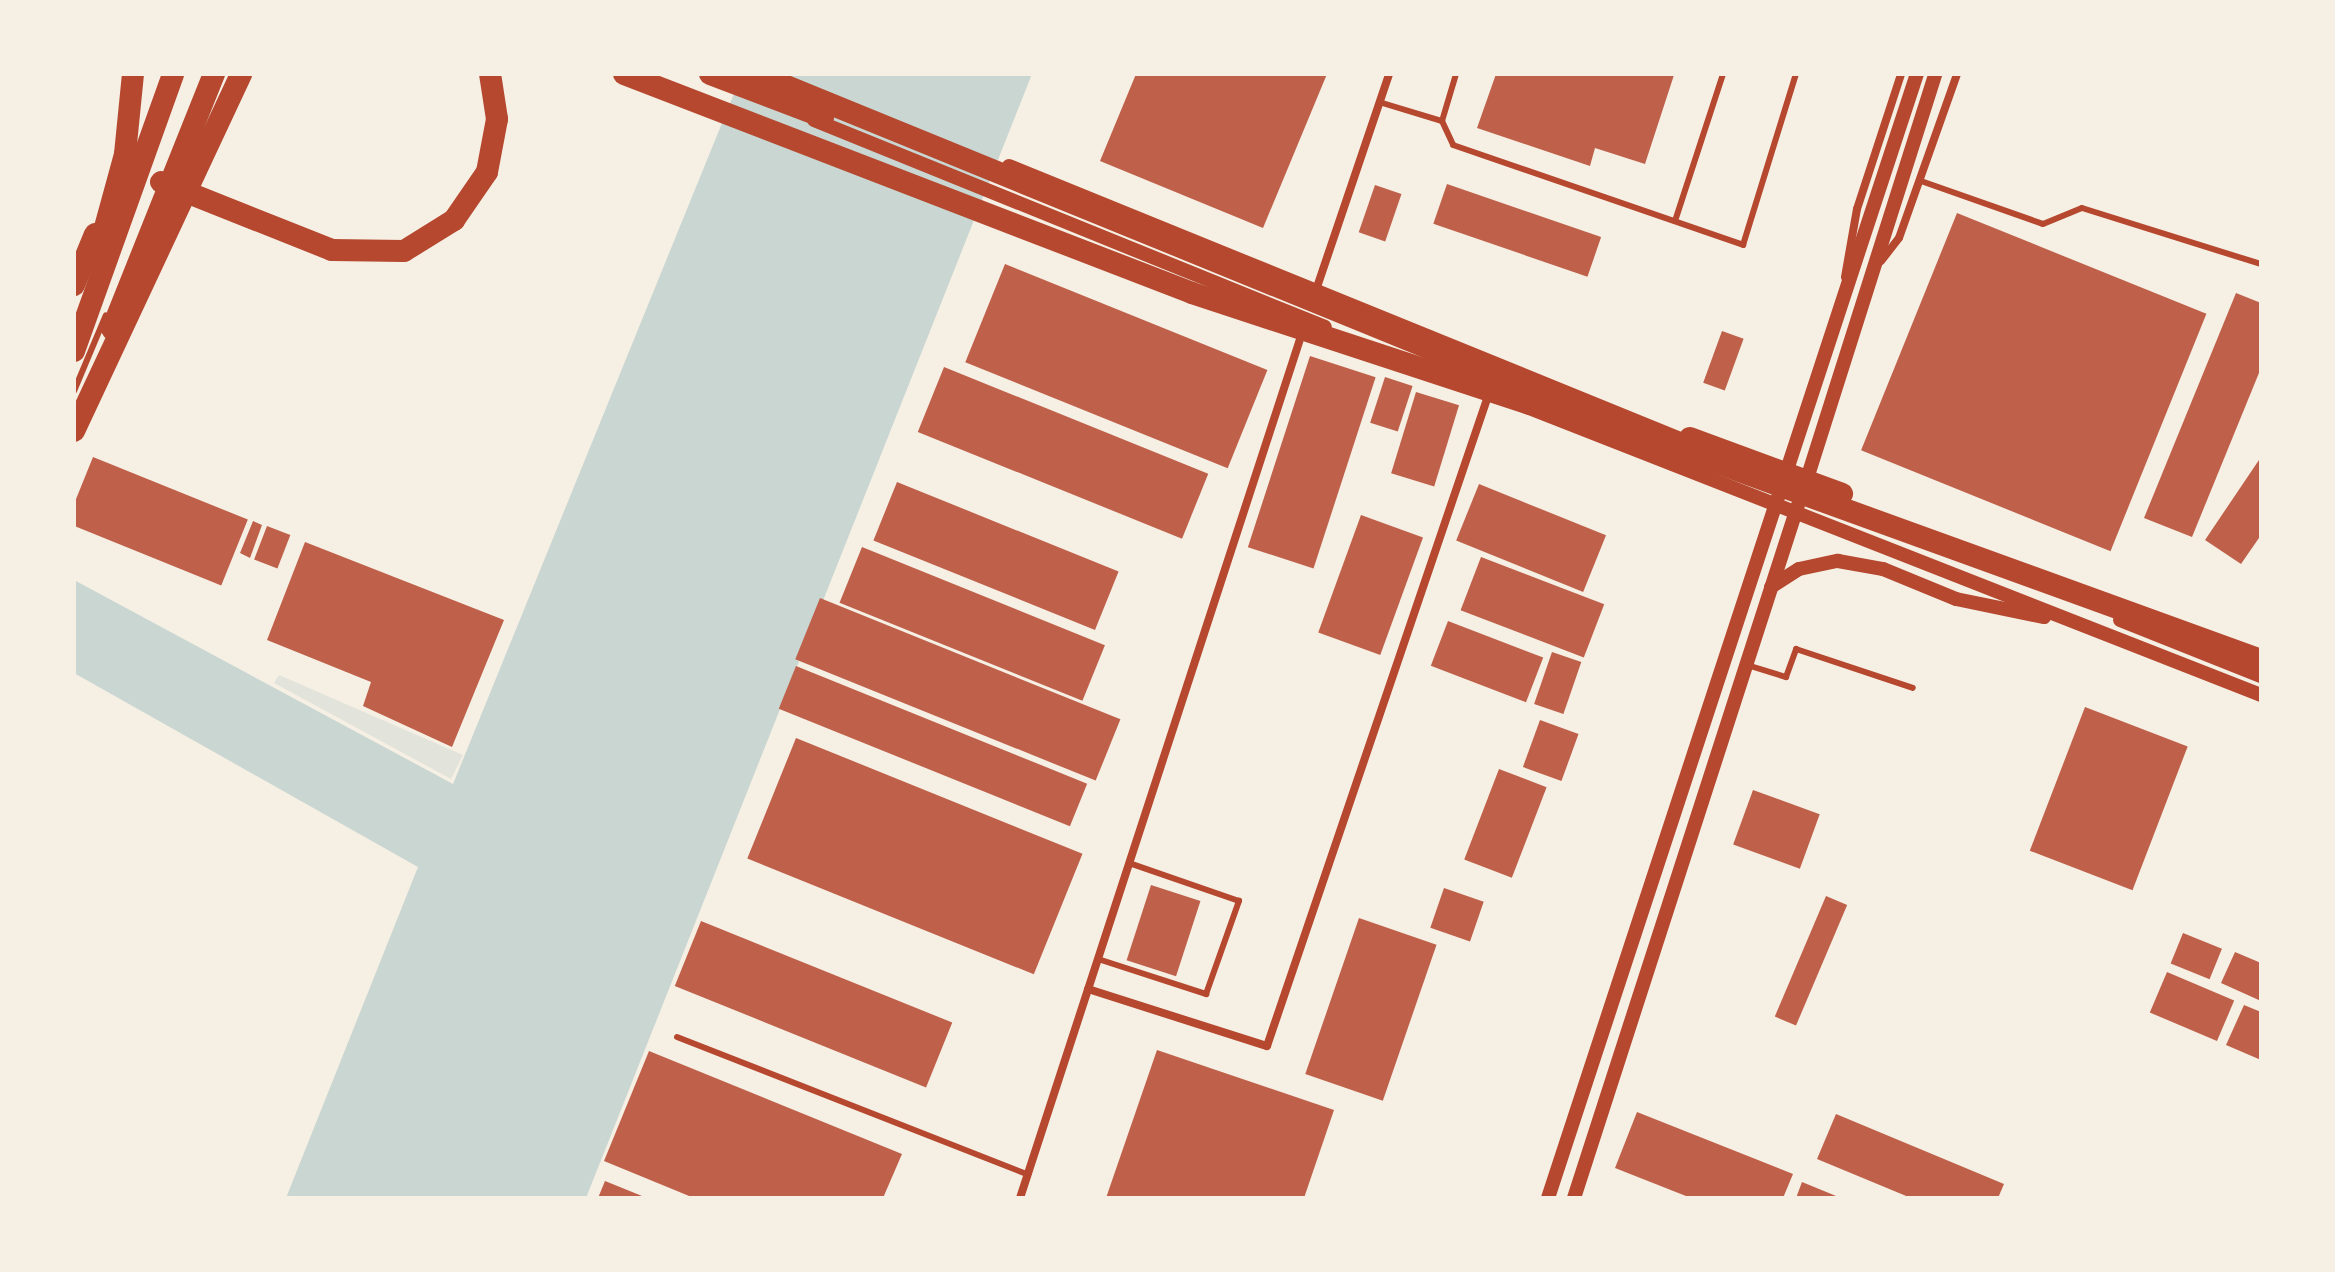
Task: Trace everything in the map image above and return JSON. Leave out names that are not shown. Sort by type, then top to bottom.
[{"type":"highway","points":[[74,329],[117,188],[133,74]]},
{"type":"highway","points":[[74,285],[160,74]]},
{"type":"highway","points":[[74,329],[127,200],[173,74]]},
{"type":"highway","points":[[74,351],[173,74]]},
{"type":"highway","points":[[74,420],[214,74]]},
{"type":"highway","points":[[74,431],[241,74]]},
{"type":"highway","points":[[161,182],[332,250],[368,255],[404,251],[439,232],[487,172],[497,119],[490,74]]},
{"type":"highway","points":[[624,74],[1192,293],[1787,492],[2261,660]]},
{"type":"highway","points":[[710,74],[1092,212]]},
{"type":"highway","points":[[757,74],[1787,492]]},
{"type":"highway","points":[[788,74],[1664,428],[2261,649]]},
{"type":"street","points":[[695,74],[1490,392],[1787,492],[1796,513],[2261,695]]},
{"type":"street","points":[[777,74],[1317,288],[1787,492],[2261,676]]},
{"type":"street","points":[[1020,1198],[1306,319],[1389,74]]},
{"type":"street","points":[[1842,305],[1857,209],[1901,74]]},
{"type":"street","points":[[1548,1198],[1787,492],[1842,305],[1917,74]]},
{"type":"street","points":[[1574,1198],[1796,513],[1787,492],[1874,269],[1935,74]]},
{"type":"street","points":[[1874,269],[1899,238],[1957,74]]},
{"type":"street","points":[[1088,989],[1267,1046],[1490,392]]},
{"type":"street","points":[[1771,587],[1799,569],[1838,561],[1883,569],[1956,599],[2083,625]]},
{"type":"lane","points":[[74,296],[173,74]]},
{"type":"lane","points":[[1456,74],[1442,121],[1453,145],[1743,245],[1793,75]]},
{"type":"lane","points":[[1675,221],[1723,74]]},
{"type":"lane","points":[[1379,102],[1442,121]]},
{"type":"lane","points":[[1921,181],[2043,224],[2082,208],[2261,264]]},
{"type":"lane","points":[[74,391],[161,182]]},
{"type":"lane","points":[[1747,665],[1786,677],[1796,649],[1913,688]]},
{"type":"lane","points":[[1098,959],[1206,994],[1239,901],[1129,863]]},
{"type":"lane","points":[[677,1037],[1027,1174]]},
{"type":"shaded area","points":[[742,74],[1032,74],[586,1198],[286,1198],[418,867],[74,673],[74,580],[453,784]]},
{"type":"shaded area","points":[[279,675],[463,755],[451,779],[274,683]]},
{"type":"building","points":[[1136,74],[1327,74],[1263,228],[1100,161]]},
{"type":"building","points":[[1496,74],[1674,75],[1645,164],[1595,148],[1590,166],[1477,128]]},
{"type":"building","points":[[1447,184],[1601,237],[1587,277],[1433,224]]},
{"type":"building","points":[[1375,185],[1401,194],[1385,241],[1359,232]]},
{"type":"building","points":[[1957,213],[2206,314],[2111,551],[1861,450]]},
{"type":"building","points":[[1005,264],[1267,370],[1228,468],[965,362]]},
{"type":"building","points":[[2236,293],[2261,303],[2261,368],[2192,537],[2144,518]]},
{"type":"building","points":[[1722,331],[1744,339],[1725,391],[1703,383]]},
{"type":"building","points":[[1310,356],[1376,377],[1314,568],[1248,547]]},
{"type":"building","points":[[944,367],[1208,474],[1182,539],[918,432]]},
{"type":"building","points":[[1385,377],[1413,386],[1398,432],[1370,423]]},
{"type":"building","points":[[1416,392],[1459,405],[1434,486],[1391,473]]},
{"type":"building","points":[[93,457],[248,520],[221,585],[74,526],[74,504]]},
{"type":"building","points":[[2261,457],[2261,535],[2241,564],[2205,540]]},
{"type":"building","points":[[897,482],[1119,572],[1095,630],[873,540]]},
{"type":"building","points":[[1479,484],[1606,535],[1583,592],[1456,541]]},
{"type":"building","points":[[1361,515],[1423,538],[1380,655],[1318,632]]},
{"type":"building","points":[[253,521],[262,525],[250,558],[240,553]]},
{"type":"building","points":[[267,526],[290,535],[277,569],[254,560]]},
{"type":"building","points":[[305,542],[504,620],[452,747],[363,706],[371,682],[267,640]]},
{"type":"building","points":[[862,547],[1105,645],[1082,701],[840,603]]},
{"type":"building","points":[[1481,557],[1604,604],[1584,658],[1461,610]]},
{"type":"building","points":[[820,598],[1120,719],[1096,781],[795,659]]},
{"type":"building","points":[[1448,621],[1543,658],[1526,702],[1431,666]]},
{"type":"building","points":[[1552,652],[1581,662],[1563,714],[1534,704]]},
{"type":"building","points":[[796,666],[1087,784],[1070,826],[779,709]]},
{"type":"building","points":[[2085,707],[2188,746],[2133,890],[2030,851]]},
{"type":"building","points":[[1540,720],[1579,734],[1561,781],[1523,767]]},
{"type":"building","points":[[796,738],[1082,854],[1034,974],[747,859]]},
{"type":"building","points":[[1499,769],[1547,787],[1512,878],[1464,860]]},
{"type":"building","points":[[1753,790],[1820,814],[1800,869],[1733,845]]},
{"type":"building","points":[[1151,885],[1200,901],[1176,976],[1127,960]]},
{"type":"building","points":[[1444,888],[1484,902],[1470,941],[1430,928]]},
{"type":"building","points":[[1826,896],[1847,905],[1796,1026],[1775,1017]]},
{"type":"building","points":[[1359,918],[1437,945],[1383,1101],[1305,1074]]},
{"type":"building","points":[[701,921],[952,1023],[926,1087],[675,986]]},
{"type":"building","points":[[2183,933],[2222,949],[2210,979],[2171,964]]},
{"type":"building","points":[[2235,952],[2261,963],[2261,1001],[2221,983]]},
{"type":"building","points":[[2167,972],[2234,1001],[2217,1041],[2150,1013]]},
{"type":"building","points":[[2244,1005],[2261,1012],[2261,1060],[2226,1045]]},
{"type":"building","points":[[1157,1050],[1334,1110],[1304,1198],[1106,1198]]},
{"type":"building","points":[[649,1051],[902,1154],[883,1198],[694,1198],[604,1161]]},
{"type":"building","points":[[1637,1112],[1793,1174],[1783,1198],[1691,1198],[1615,1168]]},
{"type":"building","points":[[1836,1114],[2004,1184],[1998,1198],[1911,1198],[1817,1159]]},
{"type":"building","points":[[605,1181],[647,1198],[598,1198]]},
{"type":"building","points":[[1802,1182],[1841,1198],[1796,1198]]}]
